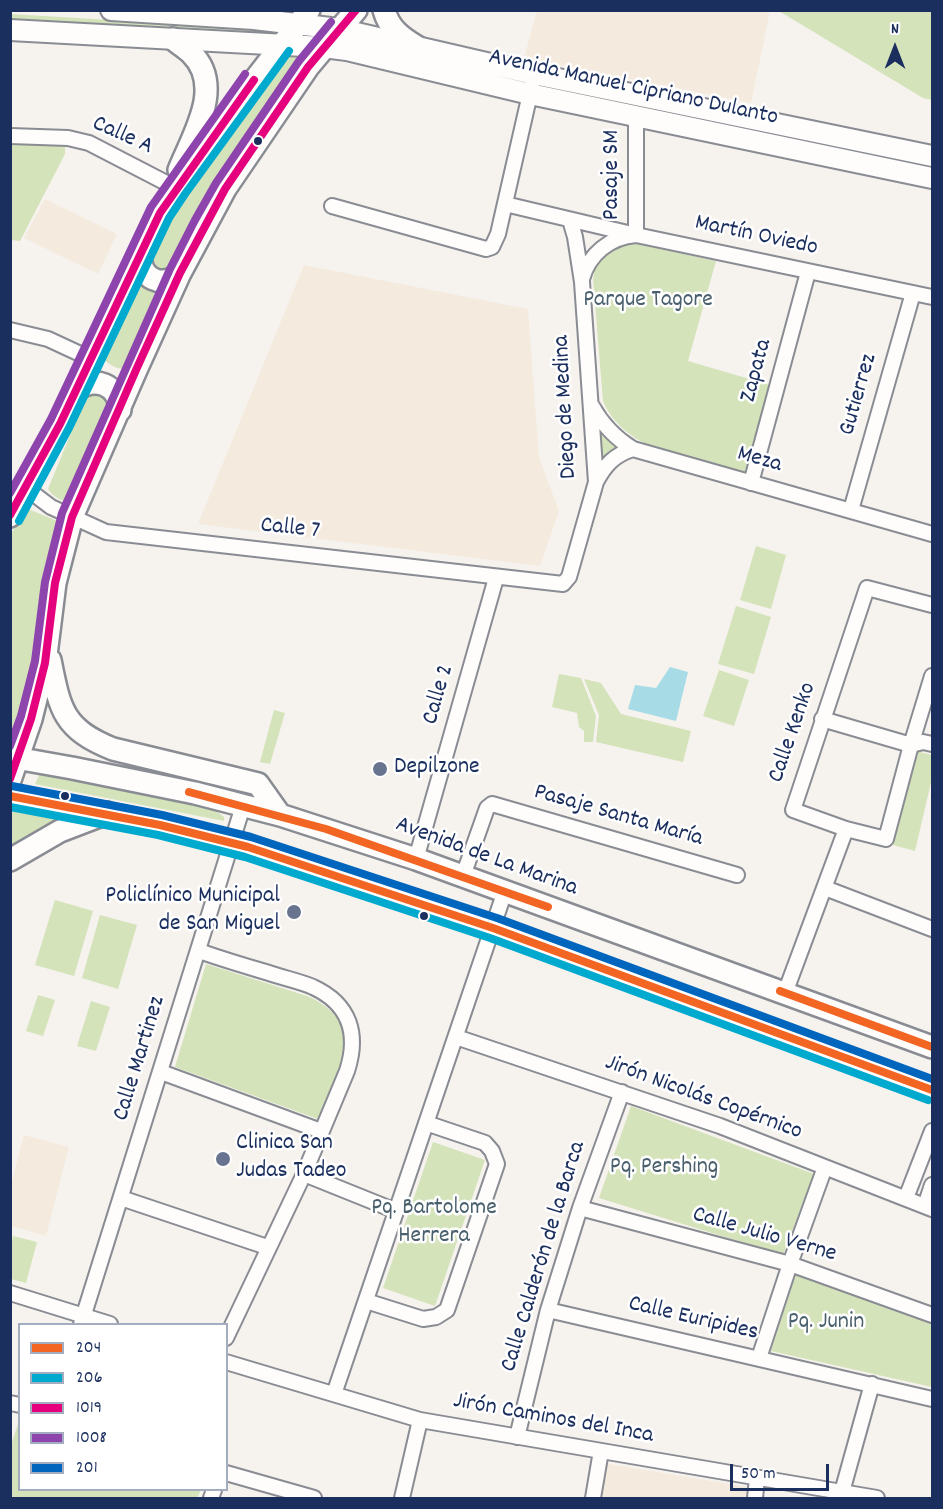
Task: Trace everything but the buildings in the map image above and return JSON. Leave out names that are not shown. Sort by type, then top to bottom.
[{"type":"main road","name":"Avenida Manuel Cipriano Dulanto","points":[[111,10],[303,17],[339,29],[534,74],[933,156]]},
{"type":"main road","points":[[10,780],[15,757],[32,719],[45,663],[56,583],[72,517],[136,370],[180,273],[225,189],[323,47],[356,10]]},
{"type":"main road","points":[[384,10],[388,21],[397,33],[417,48]]},
{"type":"main road","points":[[10,516],[75,391],[160,213],[176,188],[303,17]]},
{"type":"main road","name":"Avenida Manuel Cipriano Dulanto","points":[[10,30],[323,47],[636,117],[933,178]]},
{"type":"main road","points":[[173,39],[192,54],[200,66],[206,77],[207,92],[205,107],[178,170],[176,188]]},
{"type":"main road","points":[[701,130],[705,110]]},
{"type":"main road","points":[[141,254],[141,268],[155,281],[168,281],[180,273]]},
{"type":"main road","points":[[93,354],[99,363],[110,372],[118,374],[136,370]]},
{"type":"main road","points":[[75,391],[88,383],[104,384],[116,394],[120,410]]},
{"type":"main road","points":[[48,644],[55,686],[63,710],[77,730],[91,740],[113,749],[258,784],[280,815]]},
{"type":"main road","name":"Avenida de La Marina","points":[[15,757],[128,778],[280,815],[417,859],[933,1047]]},
{"type":"main road","points":[[10,796],[107,813],[232,843],[493,928],[933,1090]]},
{"type":"main road","points":[[10,860],[60,831],[107,813]]},
{"type":"street","points":[[332,206],[486,249],[492,248],[496,243],[534,74]]},
{"type":"street","name":"Pasaje SM","points":[[636,117],[636,234]]},
{"type":"street","name":"Calle A","points":[[10,136],[68,138],[89,143],[176,188]]},
{"type":"street","name":"Martín Oviedo","points":[[505,204],[808,272],[933,297]]},
{"type":"street","name":"Diego de Medina","points":[[560,585],[569,577],[596,482],[582,282],[570,220]]},
{"type":"street","points":[[582,282],[585,269],[596,252],[615,239],[636,234]]},
{"type":"street","name":"Zapata","points":[[750,483],[808,272]]},
{"type":"street","name":"Gutierrez","points":[[851,510],[913,293]]},
{"type":"street","points":[[10,330],[48,339],[93,354]]},
{"type":"street","name":"Meza","points":[[591,404],[612,433],[633,449],[933,534]]},
{"type":"street","points":[[596,482],[606,464],[619,454],[633,449]]},
{"type":"street","name":"Calle 7","points":[[26,488],[51,507],[106,532],[560,585]]},
{"type":"street","name":"Calle 2","points":[[417,859],[496,578]]},
{"type":"street","name":"Calle Kenko","points":[[846,829],[794,811],[792,808],[867,588],[933,605]]},
{"type":"street","points":[[785,993],[846,829],[886,839],[911,745],[933,676]]},
{"type":"street","points":[[822,719],[911,745],[923,742],[933,744]]},
{"type":"street","name":"Pasaje Santa María","points":[[463,876],[487,808],[492,804],[737,875]]},
{"type":"street","name":"Calle Martinez","points":[[83,1320],[243,806]]},
{"type":"street","points":[[825,888],[933,929]]},
{"type":"street","points":[[334,1394],[505,891]]},
{"type":"street","points":[[198,951],[314,987],[341,1008],[350,1022],[354,1040],[352,1056],[303,1174],[228,1334]]},
{"type":"street","name":"Jirón Nicolás Copérnico","points":[[456,1037],[720,1126],[929,1207]]},
{"type":"street","points":[[161,1072],[321,1131]]},
{"type":"street","name":"Calle Calderón de la Barca","points":[[517,1437],[548,1310],[580,1208],[622,1092]]},
{"type":"street","points":[[366,1301],[423,1319],[436,1317],[447,1310],[497,1164],[492,1151],[485,1143],[426,1123]]},
{"type":"street","points":[[906,1198],[933,1131]]},
{"type":"street","points":[[759,1358],[825,1167]]},
{"type":"street","points":[[303,1174],[396,1210]]},
{"type":"street","points":[[929,1207],[933,1185]]},
{"type":"street","points":[[121,1198],[267,1247]]},
{"type":"street","name":"Calle Julio Verne","points":[[580,1208],[790,1264],[933,1315]]},
{"type":"street","points":[[10,1293],[83,1320],[103,1323]]},
{"type":"street","name":"Calle Euripides","points":[[548,1310],[933,1399]]},
{"type":"street","name":"Jirón Caminos del Inca","points":[[228,1363],[420,1420],[877,1498]]},
{"type":"street","points":[[842,1492],[872,1384]]},
{"type":"street","points":[[402,1498],[420,1420]]},
{"type":"street","points":[[593,1498],[601,1451]]},
{"type":"street","points":[[228,1474],[314,1498]]},
{"type":"street","points":[[755,1498],[757,1478]]},
{"type":"shaded area","points":[[537,11],[770,11],[751,103],[524,58]]},
{"type":"shaded area","points":[[45,199],[117,234],[98,274],[24,238]]},
{"type":"shaded area","points":[[304,265],[528,309],[539,457],[559,511],[540,566],[198,524]]},
{"type":"shaded area","points":[[24,1135],[69,1147],[46,1236],[11,1226],[11,1185]]},
{"type":"shaded area","points":[[602,1463],[748,1487],[747,1498],[596,1498]]},
{"type":"green space","points":[[779,11],[932,11],[932,100],[923,98]]},
{"type":"green space","points":[[10,14],[280,31],[276,35],[11,20]]},
{"type":"green space","points":[[285,54],[304,55],[175,267],[167,272],[156,266],[151,258],[177,210],[175,201]]},
{"type":"green space","points":[[713,118],[932,161],[932,173],[711,123]]},
{"type":"green space","points":[[11,143],[65,146],[65,154],[20,241],[11,240]]},
{"type":"green space","name":"Parque Tagore","points":[[632,243],[716,261],[688,361],[770,385],[744,475],[684,459],[644,443],[627,432],[613,418],[603,401],[593,279],[598,263],[605,254]]},
{"type":"green space","points":[[136,275],[163,287],[129,369],[121,369],[110,364],[101,356]]},
{"type":"green space","points":[[91,391],[105,392],[108,403],[93,437],[92,458],[71,501],[64,501],[55,497],[48,489],[71,433],[77,410]]},
{"type":"green space","points":[[600,428],[623,448],[611,453],[598,464]]},
{"type":"green space","points":[[28,509],[60,522],[40,660],[17,741],[10,741],[10,535]]},
{"type":"green space","points":[[756,546],[786,555],[771,609],[740,600]]},
{"type":"green space","points":[[736,606],[771,617],[754,674],[718,664]]},
{"type":"green space","points":[[719,670],[749,680],[734,726],[703,716]]},
{"type":"green space","points":[[559,674],[581,678],[596,716],[593,742],[584,742],[584,731],[579,727],[577,713],[552,707]]},
{"type":"green space","points":[[584,679],[601,683],[621,714],[691,731],[683,762],[596,742],[599,715]]},
{"type":"green space","points":[[274,710],[285,713],[270,764],[260,762]]},
{"type":"green space","points":[[916,751],[932,755],[932,778],[915,851],[893,845]]},
{"type":"green space","points":[[40,773],[211,808],[224,817],[224,821],[35,784]]},
{"type":"green space","points":[[14,808],[70,817],[11,846],[11,817]]},
{"type":"green space","points":[[55,900],[93,911],[74,976],[35,965]]},
{"type":"green space","points":[[100,915],[137,925],[118,989],[82,978]]},
{"type":"green space","points":[[206,964],[307,996],[326,1007],[338,1020],[343,1035],[344,1051],[334,1085],[318,1119],[175,1067]]},
{"type":"green space","points":[[38,995],[55,1000],[43,1036],[26,1031]]},
{"type":"green space","points":[[91,1001],[110,1007],[96,1051],[77,1046]]},
{"type":"green space","name":"Pq. Pershing","points":[[631,1106],[814,1174],[783,1255],[599,1198]]},
{"type":"green space","name":"Pq. Bartolome Herrera","points":[[433,1142],[485,1160],[435,1306],[383,1288]]},
{"type":"green space","points":[[13,1236],[37,1242],[26,1283],[11,1279]]},
{"type":"green space","name":"Pq. Junin","points":[[795,1274],[932,1320],[932,1387],[771,1351]]},
{"type":"green space","points":[[18,1424],[18,1491],[200,1491],[197,1498],[11,1498],[11,1445]]},
{"type":"water","points":[[670,667],[688,672],[676,721],[628,709],[635,685],[656,688]]},
{"type":"transit line","name":"1019","points":[[10,779],[31,719],[45,663],[55,583],[72,517],[136,370],[180,273],[225,189],[308,67],[356,10]]},
{"type":"transit line","name":"1008","points":[[10,746],[21,716],[35,661],[45,582],[62,513],[170,269],[216,183],[299,61],[331,22]]},
{"type":"transit line","name":"206","points":[[19,521],[69,428],[169,218],[289,51]]},
{"type":"transit line","name":"1008","points":[[10,493],[51,419],[151,207],[245,74]]},
{"type":"transit line","name":"1019","points":[[10,515],[60,424],[160,213],[254,80]]},
{"type":"transit line","name":"201","points":[[12,786],[162,815],[251,837],[497,918],[932,1079]]},
{"type":"transit line","name":"204","points":[[189,792],[326,829],[548,907]]},
{"type":"transit line","name":"204","points":[[10,796],[160,825],[248,847],[493,928],[932,1090]]},
{"type":"transit line","name":"206","points":[[10,807],[158,835],[245,857],[490,938],[928,1100]]},
{"type":"transit line","name":"204","points":[[780,991],[932,1047]]},
{"type":"place","name":"Depilzone","points":[[380,769]]},
{"type":"place","name":"Policlínico Municipal de San Miguel","points":[[294,912]]},
{"type":"place","name":"Clinica San Judas Tadeo","points":[[223,1159]]}]
